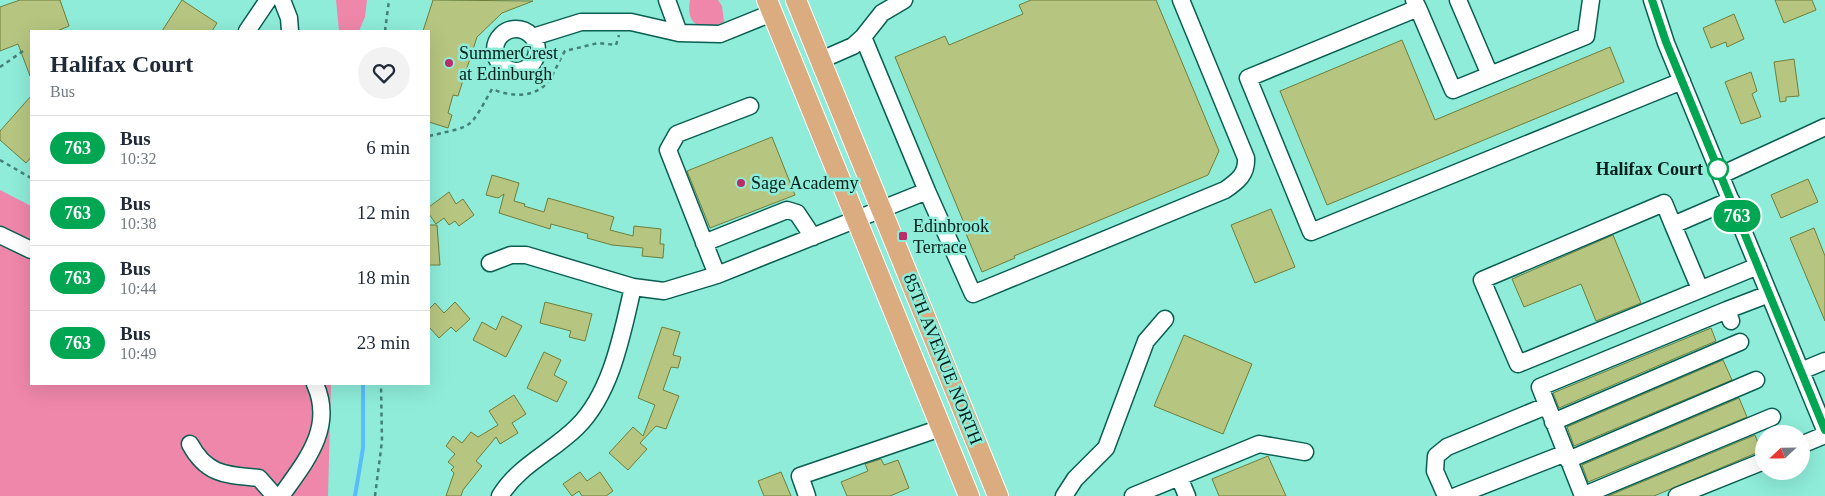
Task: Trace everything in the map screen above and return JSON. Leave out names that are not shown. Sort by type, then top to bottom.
[{"type":"main road","name":"85TH AVENUE NORTH","points":[[796,0],[998,496]]},
{"type":"main road","name":"85TH AVENUE NORTH","points":[[770,6],[969,496]]},
{"type":"street","points":[[247,30],[268,0]]},
{"type":"street","points":[[282,0],[289,18],[290,30]]},
{"type":"street","points":[[667,0],[679,33]]},
{"type":"street","points":[[821,60],[853,46],[863,38],[882,13],[904,0]]},
{"type":"street","points":[[863,38],[927,191],[973,294],[1234,184],[1247,169],[1246,158],[1181,0]]},
{"type":"street","points":[[1458,0],[1490,75]]},
{"type":"street","points":[[1591,0],[1586,36],[1453,90],[1416,4],[1248,78],[1311,232],[1682,81]]},
{"type":"street","points":[[1652,0],[1682,81],[1825,430]]},
{"type":"street","points":[[532,37],[581,22],[622,22],[679,33],[720,34],[770,6]]},
{"type":"street","points":[[717,276],[668,150],[677,134],[750,106]]},
{"type":"street","points":[[1721,175],[1825,127]]},
{"type":"street","points":[[490,263],[511,255],[526,255],[633,287],[664,291],[717,276],[927,191]]},
{"type":"street","points":[[1673,225],[1731,200]]},
{"type":"street","points":[[1700,289],[1664,203],[1482,280],[1518,364],[1758,266]]},
{"type":"street","points":[[704,244],[787,210],[797,213],[813,237]]},
{"type":"street","points":[[0,235],[30,250]]},
{"type":"street","points":[[500,496],[519,472],[576,428],[590,412],[609,373],[633,287]]},
{"type":"street","points":[[1769,294],[1729,316],[1540,388],[1583,496],[1772,417]]},
{"type":"street","points":[[1064,496],[1074,479],[1106,448],[1146,341],[1165,319]]},
{"type":"street","points":[[1552,422],[1740,342]]},
{"type":"street","points":[[1801,371],[1825,361]]},
{"type":"street","points":[[1456,496],[1567,456],[1756,380]]},
{"type":"street","points":[[280,496],[316,444],[322,421],[321,407],[315,385]]},
{"type":"street","points":[[1446,496],[1435,471],[1436,456],[1447,447],[1546,406]]},
{"type":"street","points":[[807,496],[800,476],[941,428]]},
{"type":"street","points":[[1810,442],[1825,436]]},
{"type":"street","points":[[190,444],[198,457],[210,468],[235,477],[259,478],[275,496]]},
{"type":"street","points":[[1133,496],[1259,444],[1305,452]]},
{"type":"street","points":[[1677,496],[1755,465]]},
{"type":"street","points":[[1179,477],[1187,496]]},
{"type":"path","points":[[385,30],[389,0]]},
{"type":"path","points":[[430,136],[458,131],[472,123],[492,88],[505,94],[522,96],[539,90],[549,80],[565,51],[598,44],[616,45],[622,22]]},
{"type":"path","points":[[0,67],[26,49]]},
{"type":"path","points":[[0,160],[30,177]]},
{"type":"path","points":[[375,496],[383,428],[381,385]]},
{"type":"shaded area","points":[[336,0],[367,0],[365,17],[359,30],[339,30]]},
{"type":"shaded area","points":[[690,0],[718,0],[722,6],[724,22],[709,26],[697,24],[690,16]]},
{"type":"shaded area","points":[[0,190],[30,205],[30,385],[331,385],[328,496],[0,496]]},
{"type":"building","points":[[20,0],[60,0],[69,26],[59,30],[30,30],[30,76],[18,44],[0,51],[0,7]]},
{"type":"building","points":[[182,0],[217,23],[213,30],[163,30]]},
{"type":"building","name":"SummerCrest at Edinburgh","points":[[433,0],[533,1],[502,13],[477,37],[458,96],[453,95],[448,113],[452,115],[448,128],[430,122],[430,30],[423,30]]},
{"type":"building","points":[[1031,0],[1156,0],[1219,151],[1208,175],[1014,256],[1015,258],[982,272],[962,224],[964,223],[895,57],[945,36],[949,45],[1023,14],[1019,5]]},
{"type":"building","points":[[1775,0],[1812,0],[1816,10],[1784,23]]},
{"type":"building","points":[[1734,14],[1744,39],[1727,47],[1726,42],[1711,48],[1703,28]]},
{"type":"building","points":[[1402,40],[1435,120],[1610,47],[1624,82],[1327,205],[1280,91]]},
{"type":"building","points":[[1794,59],[1799,96],[1786,97],[1786,101],[1780,102],[1774,62]]},
{"type":"building","points":[[1751,72],[1757,91],[1752,94],[1761,117],[1741,124],[1725,82]]},
{"type":"building","points":[[30,97],[30,158],[26,163],[0,140],[0,131]]},
{"type":"building","name":"Sage Academy","points":[[772,137],[795,195],[710,228],[687,171]]},
{"type":"building","points":[[492,175],[519,183],[514,201],[525,204],[524,206],[544,212],[548,198],[614,217],[610,230],[633,236],[634,226],[661,229],[660,244],[664,244],[663,258],[642,256],[643,248],[612,245],[587,238],[588,234],[551,224],[550,229],[499,213],[504,194],[498,198],[486,195]]},
{"type":"building","points":[[1808,179],[1818,202],[1781,218],[1771,195]]},
{"type":"building","points":[[449,192],[456,204],[463,199],[474,215],[459,226],[455,221],[449,225],[444,218],[436,224],[430,215],[430,206]]},
{"type":"building","points":[[1271,209],[1295,267],[1255,283],[1231,225]]},
{"type":"building","points":[[430,225],[437,225],[440,265],[430,265]]},
{"type":"building","points":[[1814,228],[1825,256],[1825,321],[1790,238]]},
{"type":"building","points":[[1613,235],[1641,303],[1596,321],[1581,284],[1524,307],[1512,279]]},
{"type":"building","points":[[455,302],[470,319],[456,332],[451,327],[439,338],[430,328],[430,308],[435,303],[444,313]]},
{"type":"building","points":[[545,302],[592,314],[585,341],[569,337],[571,331],[540,323]]},
{"type":"building","points":[[502,316],[522,326],[506,357],[473,340],[482,322],[496,330]]},
{"type":"building","points":[[662,327],[680,332],[673,355],[681,357],[678,368],[671,367],[663,390],[679,396],[666,429],[656,426],[640,443],[647,449],[628,470],[609,453],[633,427],[643,436],[655,405],[638,398]]},
{"type":"building","points":[[1711,328],[1716,341],[1559,408],[1553,393]]},
{"type":"building","points":[[1184,335],[1252,364],[1223,434],[1154,406]]},
{"type":"building","points":[[544,352],[561,360],[554,375],[567,382],[557,402],[527,388]]},
{"type":"building","points":[[1723,360],[1732,380],[1574,446],[1567,427]]},
{"type":"building","points":[[514,395],[526,414],[512,423],[518,433],[500,444],[496,437],[476,461],[482,466],[463,490],[461,496],[446,496],[454,473],[451,470],[454,467],[448,462],[455,454],[446,446],[453,436],[462,443],[471,432],[478,437],[498,425],[489,411]]},
{"type":"building","points":[[1739,398],[1747,417],[1588,482],[1582,465]]},
{"type":"building","points":[[1755,435],[1755,454],[1654,496],[1608,496]]},
{"type":"building","points":[[1268,456],[1286,496],[1219,496],[1212,479]]},
{"type":"building","points":[[881,459],[884,465],[898,460],[909,488],[890,496],[847,496],[841,482],[868,471],[865,464]]},
{"type":"building","points":[[580,472],[587,481],[600,472],[613,491],[606,496],[582,496],[579,491],[572,496],[563,484]]},
{"type":"building","points":[[781,472],[791,496],[764,496],[758,481]]},
{"type":"waterway","points":[[355,496],[363,448],[363,385]]},
{"type":"bus line","name":"763","points":[[1652,0],[1666,42],[1825,430]]},
{"type":"place","name":"SummerCrest at Edinburgh","points":[[449,63]]},
{"type":"place","name":"Halifax Court","points":[[1718,169]]},
{"type":"place","name":"Sage Academy","points":[[741,183]]},
{"type":"place","name":"Edinbrook Terrace","points":[[903,236]]}]
